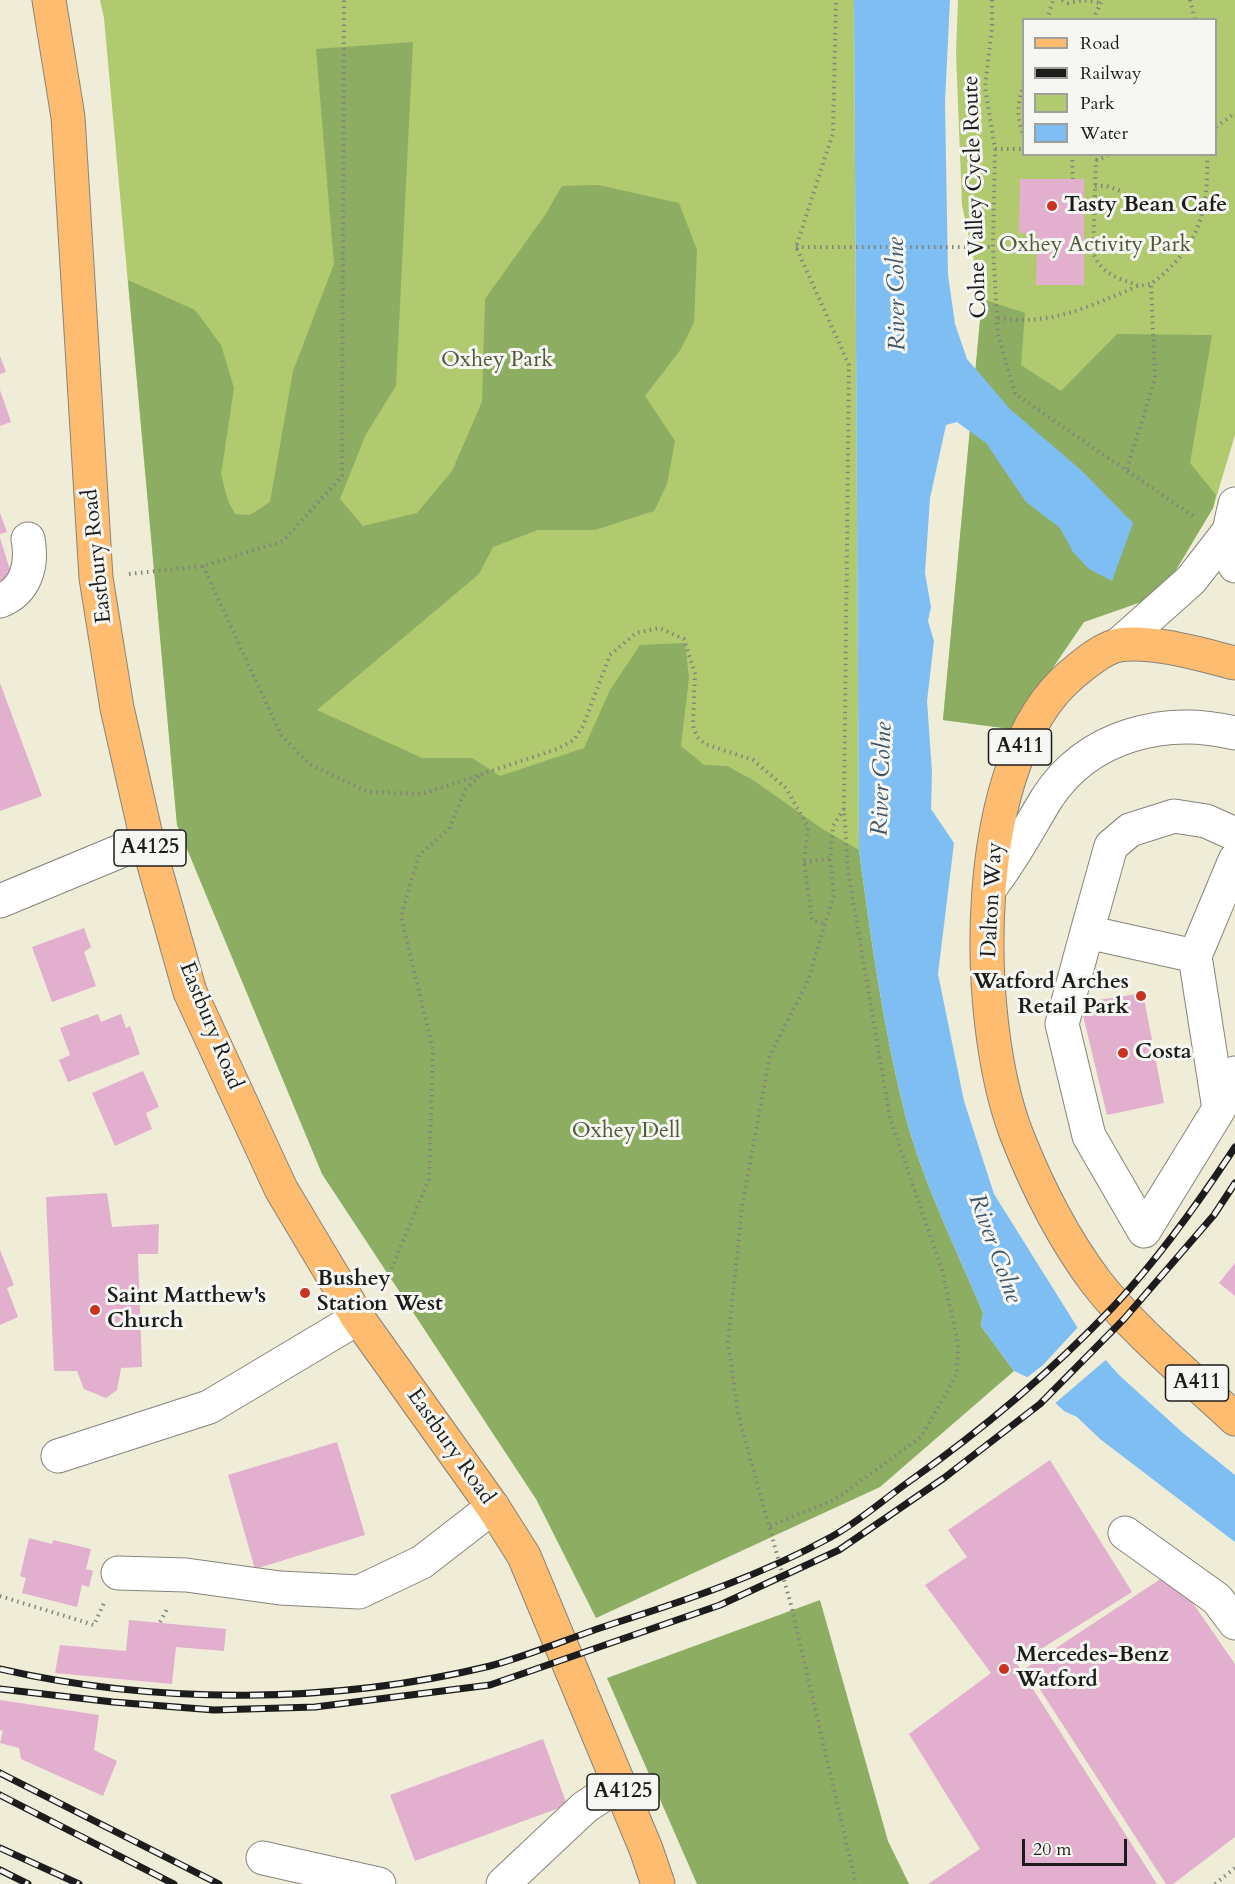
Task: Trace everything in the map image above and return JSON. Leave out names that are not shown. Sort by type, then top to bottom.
[{"type":"main road","name":"Eastbury Road","points":[[49,0],[68,117],[96,578],[117,708],[147,840],[190,992],[281,1189],[358,1318],[493,1506],[534,1577],[620,1784],[658,1884]]},
{"type":"main road","points":[[1118,645],[1153,646],[1235,663]]},
{"type":"main road","name":"Dalton Way","points":[[1118,645],[1083,666],[1055,689],[1035,715],[1014,759],[1002,799],[990,888],[987,931],[991,1022],[1016,1132],[1059,1223],[1097,1282],[1159,1348],[1235,1419]]},
{"type":"street","points":[[1221,519],[1235,566]]},
{"type":"street","points":[[1118,645],[1191,580],[1221,519]]},
{"type":"street","points":[[0,601],[11,597],[26,578],[31,554],[28,539]]},
{"type":"street","points":[[990,888],[1012,861],[1049,796],[1091,753],[1118,739],[1168,726],[1196,726],[1235,733]]},
{"type":"street","points":[[1235,834],[1206,821],[1174,816],[1130,830],[1111,846],[1062,1023],[1089,1136],[1144,1231],[1219,1109],[1235,1073]]},
{"type":"street","points":[[0,901],[147,840]]},
{"type":"street","points":[[1219,1109],[1195,956],[1235,860]]},
{"type":"street","points":[[1087,932],[1195,956]]},
{"type":"street","points":[[58,1456],[209,1407],[358,1318]]},
{"type":"street","points":[[118,1573],[186,1575],[280,1588],[360,1592],[422,1562],[493,1506]]},
{"type":"street","points":[[1125,1533],[1217,1599],[1235,1623]]},
{"type":"street","points":[[502,1884],[585,1807],[620,1784]]},
{"type":"street","points":[[263,1858],[379,1884]]},
{"type":"path","points":[[770,1526],[836,1499],[921,1437],[957,1374],[958,1343],[942,1270],[890,1118],[848,871],[844,808],[849,365],[796,247],[833,133],[836,0]]},
{"type":"path","name":"Colne Valley Cycle Route","points":[[992,0],[992,27],[985,87],[995,149],[993,247],[998,334],[1015,394],[1191,512],[1221,519]]},
{"type":"path","points":[[1048,18],[1053,0]]},
{"type":"path","points":[[1062,0],[1068,3],[1084,0],[1101,2],[1094,18]]},
{"type":"path","points":[[1190,0],[1194,18]]},
{"type":"path","points":[[96,578],[203,566],[283,541],[342,476],[345,1]]},
{"type":"path","points":[[1022,88],[1017,105],[1017,121],[1022,134]]},
{"type":"path","points":[[1217,126],[1235,113]]},
{"type":"path","points":[[995,149],[1022,149]]},
{"type":"path","points":[[1072,156],[1073,179]]},
{"type":"path","points":[[1094,156],[1096,160],[1093,252],[1097,262],[1113,277],[1138,286]]},
{"type":"path","points":[[1096,160],[1108,156]]},
{"type":"path","points":[[998,318],[1019,321],[1061,316],[1138,286],[1151,284],[1174,267],[1192,243],[1203,210],[1207,156]]},
{"type":"path","points":[[1095,186],[1107,186],[1124,192]]},
{"type":"path","points":[[1182,207],[1203,210]]},
{"type":"path","points":[[796,247],[993,247]]},
{"type":"path","points":[[1127,469],[1155,379],[1151,284]]},
{"type":"path","points":[[203,566],[280,735],[309,764],[368,792],[422,794],[557,749],[574,740],[583,726],[610,655],[636,633],[660,628],[684,639],[694,674],[693,726],[697,737],[705,744],[753,760],[786,788],[808,827],[804,862],[812,920],[825,924]]},
{"type":"path","points":[[358,1318],[376,1304],[429,1179],[433,1050],[401,916],[419,855],[449,829],[465,789],[483,773]]},
{"type":"path","points":[[844,808],[833,826],[830,859],[834,894],[807,983],[770,1055],[742,1207],[728,1342],[738,1414],[791,1605],[856,1884]]},
{"type":"path","points":[[804,862],[830,859]]},
{"type":"path","points":[[0,1596],[94,1625],[118,1573]]},
{"type":"path","points":[[1215,1884],[1233,1869],[1235,1875]]},
{"type":"green space","name":"Oxhey Park","points":[[100,0],[854,0],[859,850],[811,865],[177,825],[104,18]]},
{"type":"green space","name":"Oxhey Activity Park","points":[[958,0],[1235,0],[1235,435],[1213,508],[1161,595],[1084,622],[1011,729],[943,720],[982,299],[962,205],[956,53]]},
{"type":"green space","name":"Oxhey Dell","points":[[413,42],[396,386],[366,434],[340,499],[363,526],[417,513],[452,471],[482,402],[485,299],[545,215],[562,186],[598,185],[679,203],[697,250],[694,322],[681,349],[645,396],[675,441],[667,484],[654,511],[595,530],[538,530],[493,547],[479,574],[317,710],[422,758],[472,758],[500,776],[584,748],[610,690],[640,645],[685,643],[689,678],[681,746],[704,765],[727,766],[753,780],[821,828],[859,850],[884,1016],[912,1140],[930,1190],[983,1313],[981,1326],[1014,1371],[880,1487],[596,1618],[536,1499],[322,1174],[177,825],[128,280],[195,310],[221,345],[234,388],[221,474],[228,501],[235,514],[250,515],[270,502],[293,371],[334,264],[316,49]]},
{"type":"green space","points":[[982,299],[1025,313],[1021,365],[1061,391],[1117,334],[1212,335],[1190,463],[1216,495],[1213,508],[1161,595],[1084,622],[1011,729],[943,720]]},
{"type":"green space","points":[[820,1600],[888,1841],[909,1884],[697,1884],[607,1678]]},
{"type":"water","name":"River Colne","points":[[854,0],[950,0],[945,101],[948,275],[955,324],[967,359],[1010,409],[1082,471],[1133,523],[1112,581],[1089,569],[1073,552],[1060,528],[1026,502],[986,443],[957,422],[946,425],[930,498],[925,573],[931,607],[928,621],[934,641],[927,701],[932,772],[931,809],[954,843],[938,974],[964,1101],[994,1194],[1079,1330],[1119,1375],[1183,1433],[1235,1475],[1235,1542],[1100,1439],[1077,1417],[1064,1411],[1027,1377],[1014,1371],[981,1326],[983,1313],[930,1190],[905,1114],[884,1016],[859,850]]},
{"type":"pier","points":[[1080,1325],[1108,1358],[1053,1405],[1025,1379],[1043,1365]]},
{"type":"building","name":"Tasty Bean Cafe","points":[[1020,179],[1084,179],[1084,285],[1036,285],[1037,234],[1019,233]]},
{"type":"building","points":[[0,356],[6,372],[0,374]]},
{"type":"building","points":[[0,390],[11,422],[0,426]]},
{"type":"building","points":[[0,513],[7,532],[0,534]]},
{"type":"building","points":[[0,538],[16,589],[0,594]]},
{"type":"building","points":[[0,683],[42,796],[0,811]]},
{"type":"building","points":[[84,928],[91,947],[84,952],[96,986],[52,1002],[32,947]]},
{"type":"building","name":"Costa","points":[[1143,993],[1164,1103],[1107,1115],[1080,1003]]},
{"type":"building","points":[[98,1014],[101,1022],[121,1014],[126,1028],[130,1026],[140,1054],[68,1082],[59,1060],[70,1055],[60,1028]]},
{"type":"building","points":[[143,1071],[159,1107],[146,1113],[152,1129],[115,1146],[92,1093]]},
{"type":"building","name":"Saint Matthew's Church","points":[[107,1193],[112,1227],[159,1224],[158,1254],[138,1254],[142,1367],[121,1368],[117,1390],[106,1398],[84,1389],[77,1371],[54,1371],[46,1197]]},
{"type":"building","points":[[0,1250],[14,1285],[7,1288],[18,1317],[0,1325]]},
{"type":"building","points":[[1235,1263],[1235,1296],[1219,1283]]},
{"type":"building","points":[[337,1442],[365,1535],[255,1569],[228,1475]]},
{"type":"building","name":"Mercedes-Benz Watford","points":[[1050,1460],[1132,1592],[1017,1664],[1157,1884],[928,1884],[980,1849],[909,1734],[991,1673],[925,1585],[967,1557],[948,1530]]},
{"type":"building","points":[[29,1538],[52,1544],[53,1540],[91,1549],[86,1569],[93,1571],[89,1587],[82,1585],[77,1607],[22,1593],[26,1578],[20,1576]]},
{"type":"building","points":[[1162,1578],[1179,1583],[1235,1664],[1235,1837],[1173,1884],[1166,1884],[1026,1668]]},
{"type":"building","points":[[129,1620],[226,1629],[224,1651],[176,1647],[172,1684],[55,1673],[60,1645],[126,1651]]},
{"type":"building","points":[[0,1700],[99,1715],[94,1750],[117,1761],[103,1796],[21,1759],[19,1748],[0,1743],[3,1731],[0,1730]]},
{"type":"building","points":[[543,1739],[567,1805],[415,1861],[390,1795]]},
{"type":"railway","points":[[0,1669],[59,1681],[183,1694],[308,1693],[370,1688],[431,1679],[505,1662],[751,1575],[805,1551],[851,1525],[962,1443],[1015,1400],[1090,1330],[1147,1269],[1193,1209],[1235,1147]]},
{"type":"railway","points":[[0,1689],[113,1702],[214,1710],[315,1707],[490,1685],[720,1605],[839,1550],[944,1478],[1040,1404],[1124,1319],[1214,1215],[1235,1183]]},
{"type":"railway","points":[[0,1773],[219,1884]]},
{"type":"railway","points":[[0,1795],[174,1884]]},
{"type":"railway","points":[[0,1848],[79,1884]]},
{"type":"railway","points":[[0,1870],[28,1884]]},
{"type":"place","name":"Tasty Bean Cafe","points":[[1052,206]]},
{"type":"place","name":"Watford Arches Retail Park","points":[[1141,996]]},
{"type":"place","name":"Costa","points":[[1123,1053]]},
{"type":"place","name":"Bushey Station West","points":[[305,1293]]},
{"type":"place","name":"Saint Matthew's Church","points":[[95,1310]]},
{"type":"place","name":"Mercedes-Benz Watford","points":[[1004,1669]]}]
